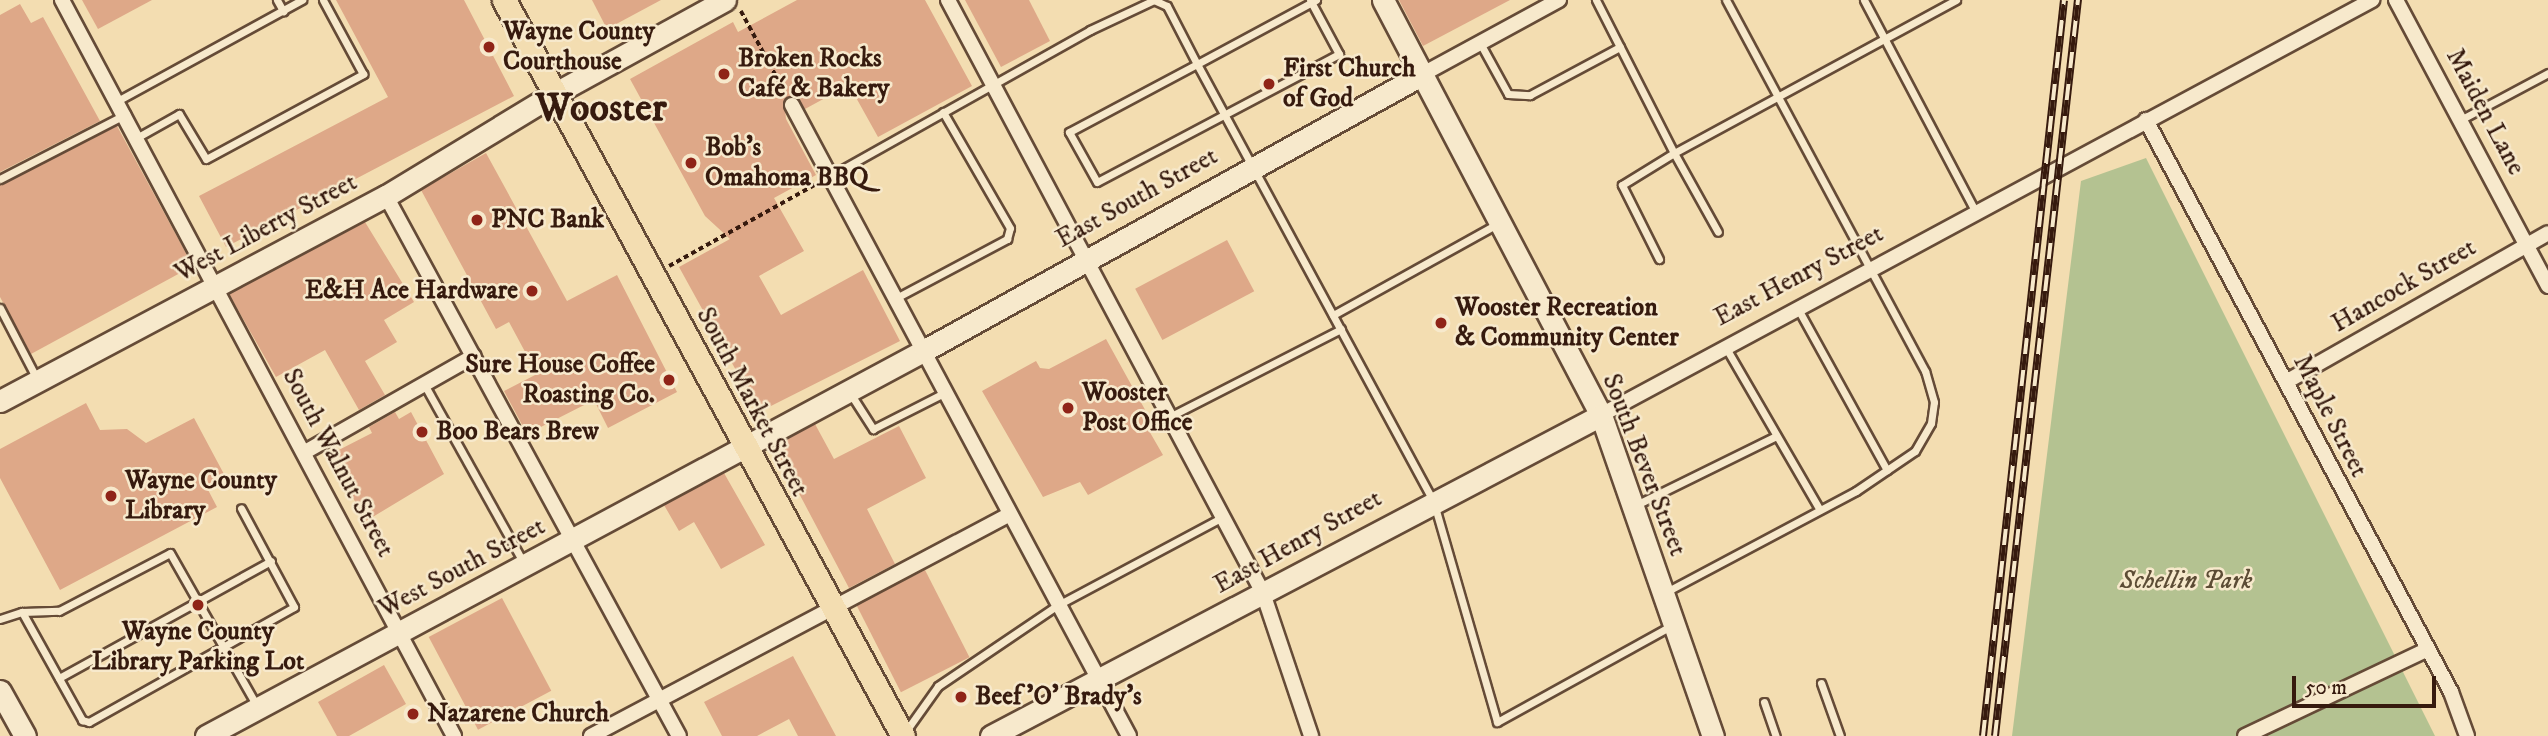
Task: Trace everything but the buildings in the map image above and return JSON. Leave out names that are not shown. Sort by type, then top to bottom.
[{"type":"main road","name":"South Market Street","points":[[504,0],[830,608],[903,736]]},
{"type":"street","name":"South Walnut Street","points":[[62,0],[127,114],[215,288],[454,736]]},
{"type":"street","name":"West Liberty Street","points":[[0,401],[386,195],[554,94],[725,0]]},
{"type":"street","points":[[948,0],[996,82],[1263,593],[1311,736]]},
{"type":"street","name":"South Bever Street","points":[[1383,0],[1601,415],[1713,736]]},
{"type":"street","name":"East South Street","points":[[743,446],[925,350],[1087,257],[1559,0]]},
{"type":"street","name":"East Henry Street","points":[[991,736],[1433,500],[1601,415],[2372,0]]},
{"type":"street","name":"Maiden Lane","points":[[2396,0],[2462,119],[2548,286]]},
{"type":"street","points":[[792,105],[925,350],[1056,606],[1129,736]]},
{"type":"street","name":"Maple Street","points":[[2146,120],[2426,650],[2451,692],[2467,736]]},
{"type":"street","points":[[386,195],[575,539],[679,736]]},
{"type":"street","name":"Hancock Street","points":[[2286,383],[2548,233]]},
{"type":"street","points":[[304,452],[474,356]]},
{"type":"street","name":"West South Street","points":[[205,736],[238,728],[258,708],[743,446]]},
{"type":"street","points":[[591,736],[660,696],[1008,515]]},
{"type":"street","points":[[2245,736],[2426,650]]},
{"type":"street","points":[[0,691],[25,736]]},
{"type":"lane","points":[[277,0],[283,11]]},
{"type":"lane","points":[[119,100],[302,0]]},
{"type":"lane","points":[[138,137],[179,114],[206,159],[363,74],[323,0]]},
{"type":"lane","points":[[830,176],[996,82],[1154,0],[1167,6],[1251,167],[1433,500],[1497,722],[1674,624]]},
{"type":"lane","points":[[1596,0],[1674,153],[1718,232]]},
{"type":"lane","points":[[1663,593],[1821,510],[1916,451],[1931,423],[1934,402],[1925,371],[1726,0]]},
{"type":"lane","points":[[1864,0],[1976,212]]},
{"type":"lane","points":[[1659,259],[1622,185],[1674,153],[1956,0]]},
{"type":"lane","points":[[1312,1],[1339,54],[1097,182],[1069,132],[1197,64],[1312,1]]},
{"type":"lane","points":[[1480,43],[1508,94],[1530,95],[1620,47]]},
{"type":"lane","points":[[2462,119],[2548,73]]},
{"type":"lane","points":[[896,298],[1007,239],[1010,228],[943,112]]},
{"type":"lane","points":[[0,179],[127,114]]},
{"type":"lane","points":[[1333,315],[1501,222]]},
{"type":"lane","points":[[0,308],[38,381]]},
{"type":"lane","points":[[1797,308],[1887,470]]},
{"type":"lane","points":[[1171,416],[1341,329]]},
{"type":"lane","points":[[1726,347],[1774,437],[1821,510]]},
{"type":"lane","points":[[424,384],[525,566]]},
{"type":"lane","points":[[849,390],[873,429],[946,392]]},
{"type":"lane","points":[[1633,507],[1774,437]]},
{"type":"lane","points":[[22,612],[82,720],[89,722],[294,607],[241,508]]},
{"type":"lane","points":[[903,736],[938,686],[1056,606],[1224,517]]},
{"type":"lane","points":[[0,619],[22,612],[59,611],[163,553],[174,557],[258,708]]},
{"type":"lane","points":[[59,678],[271,561]]},
{"type":"lane","points":[[1821,683],[1840,736]]},
{"type":"lane","points":[[1764,702],[1776,736]]},
{"type":"path","points":[[735,0],[792,105]]},
{"type":"path","points":[[652,276],[830,176]]},
{"type":"green space","name":"Schellin Park","points":[[2146,158],[2435,736],[2012,736],[2081,181]]},
{"type":"railway","points":[[1983,736],[2064,0]]},
{"type":"railway","points":[[1995,736],[2078,0]]},
{"type":"place","name":"Wayne County Courthouse","points":[[489,47]]},
{"type":"place","name":"Broken Rocks Café & Bakery","points":[[724,74]]},
{"type":"place","name":"First Church of God","points":[[1269,84]]},
{"type":"place","name":"Bob's Omahoma BBQ","points":[[691,163]]},
{"type":"place","name":"PNC Bank","points":[[477,220]]},
{"type":"place","name":"E&H Ace Hardware","points":[[532,291]]},
{"type":"place","name":"Wooster Recreation & Community Center","points":[[1441,323]]},
{"type":"place","name":"Sure House Coffee Roasting Co.","points":[[669,380]]},
{"type":"place","name":"Wooster Post Office","points":[[1068,408]]},
{"type":"place","name":"Boo Bears Brew","points":[[422,432]]},
{"type":"place","name":"Wayne County Library","points":[[111,496]]},
{"type":"place","name":"Wayne County Library Parking Lot","points":[[198,605]]},
{"type":"place","name":"Beef 'O' Brady's","points":[[961,697]]},
{"type":"place","name":"Nazarene Church","points":[[413,714]]},
{"type":"district","name":"Wooster","points":[[601,109]]}]
